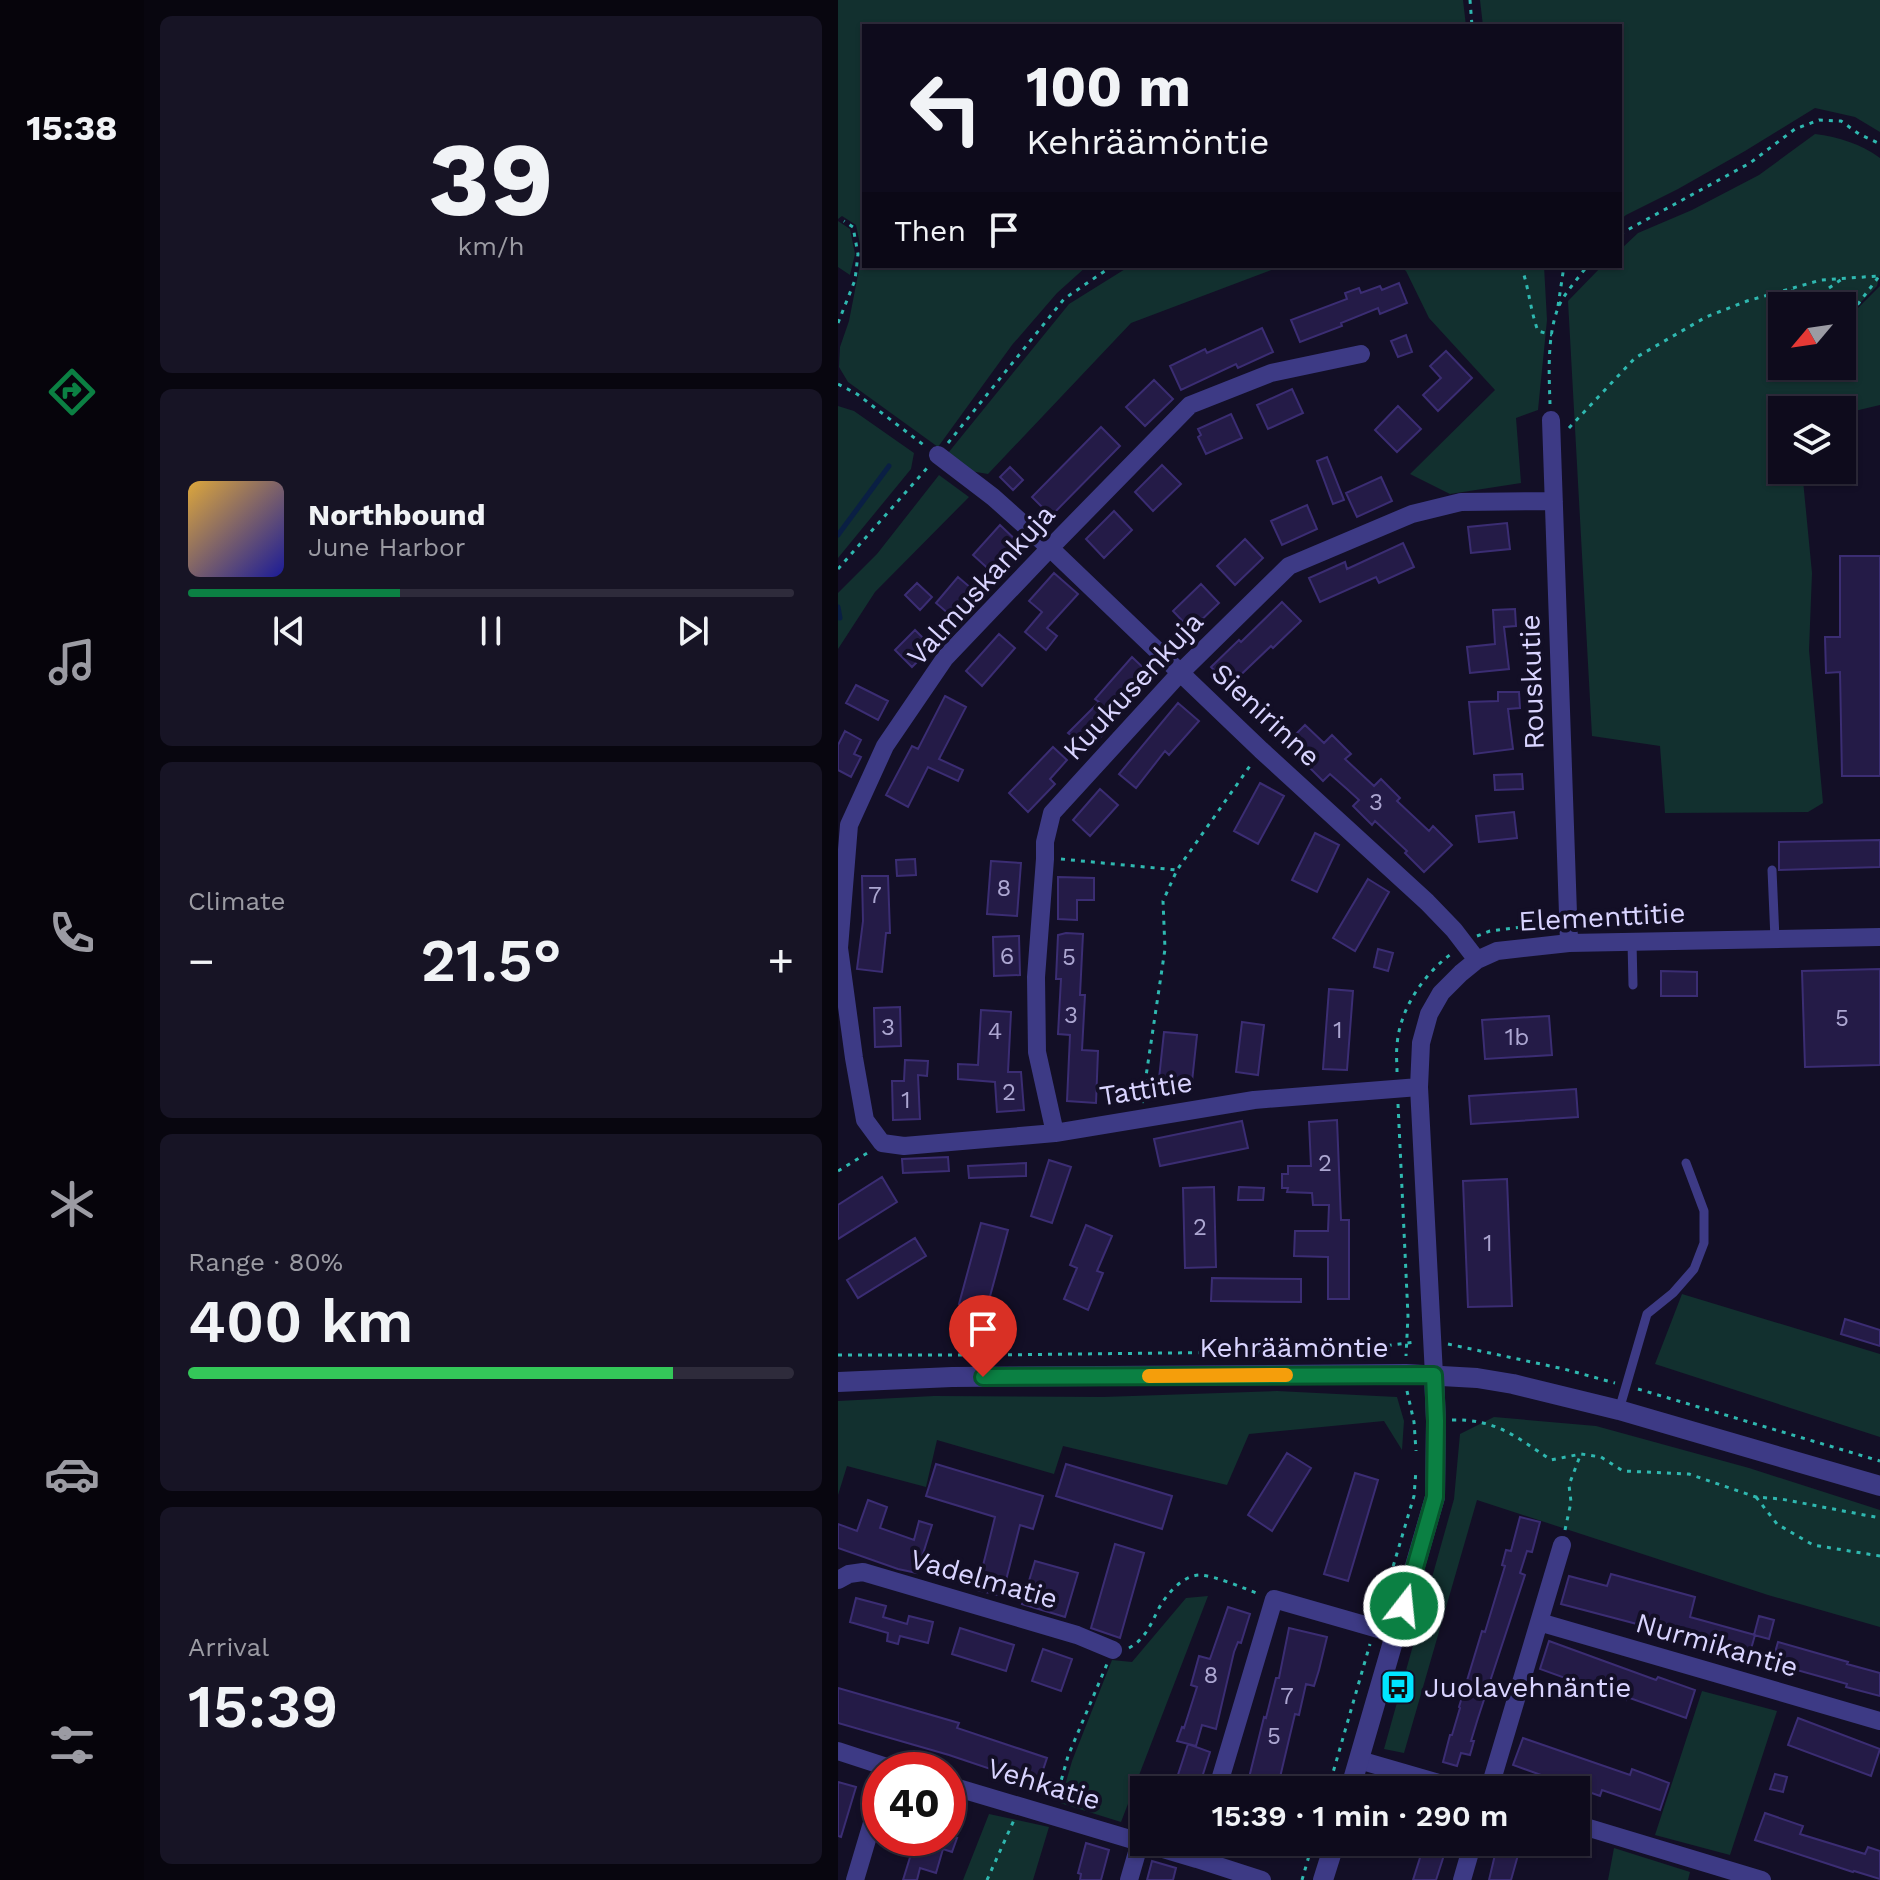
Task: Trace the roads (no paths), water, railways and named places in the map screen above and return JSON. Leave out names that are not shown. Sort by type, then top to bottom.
[{"type":"street","name":"Valmuskankuja","points":[[882,1143],[865,1120],[839,948],[849,825],[885,746],[945,658],[1190,405],[1271,373],[1361,354]]},
{"type":"street","name":"Rouskutie","points":[[1552,428],[1569,943]]},
{"type":"street","name":"Sienirinne","points":[[938,455],[993,497],[1050,548],[1261,750],[1427,902],[1477,960]]},
{"type":"street","name":"Kuukusenkuja","points":[[1055,1133],[1037,1052],[1036,977],[1045,842],[1052,813],[1180,673],[1289,566],[1412,514],[1461,502],[1554,501]]},
{"type":"street","name":"Elementtitie","points":[[1434,1375],[1419,1087],[1421,1043],[1429,1014],[1441,993],[1477,960],[1497,951],[1569,943],[1880,937]]},
{"type":"street","name":"Tattitie","points":[[882,1143],[904,1146],[1055,1133],[1254,1100],[1419,1087]]},
{"type":"street","name":"Kehräämöntie","points":[[838,1382],[968,1377],[1406,1374],[1477,1378],[1619,1410],[1880,1486]]},
{"type":"street","points":[[1354,1776],[1435,1497],[1434,1375]]},
{"type":"street","points":[[1493,1776],[1562,1545]]},
{"type":"street","name":"Vadelmatie","points":[[838,1580],[863,1572],[1077,1635],[1113,1650]]},
{"type":"street","points":[[1221,1776],[1274,1599],[1396,1634]]},
{"type":"street","name":"Nurmikantie","points":[[1539,1622],[1880,1721]]},
{"type":"street","points":[[838,1751],[862,1759]]},
{"type":"street","points":[[1359,1760],[1414,1776]]},
{"type":"street","name":"Vehkatie","points":[[966,1790],[1130,1839]]},
{"type":"street","points":[[1590,1828],[1762,1880]]},
{"type":"street","points":[[855,1880],[862,1856]]},
{"type":"street","points":[[1129,1880],[1136,1856]]},
{"type":"street","name":"Vehkatie","points":[[1212,1856],[1262,1880]]},
{"type":"street","points":[[1323,1880],[1331,1856]]},
{"type":"street","points":[[1462,1880],[1469,1856]]},
{"type":"lane","points":[[1772,870],[1775,939]]},
{"type":"lane","points":[[1632,942],[1633,985]]},
{"type":"lane","points":[[1619,1410],[1647,1314],[1673,1293],[1694,1269],[1704,1243],[1704,1211],[1686,1163]]},
{"type":"waterway","points":[[838,535],[889,466]]},
{"type":"waterway","points":[[838,607],[840,618]]},
{"type":"place","name":"Juolavehnäntie","points":[[1398,1687]]}]
